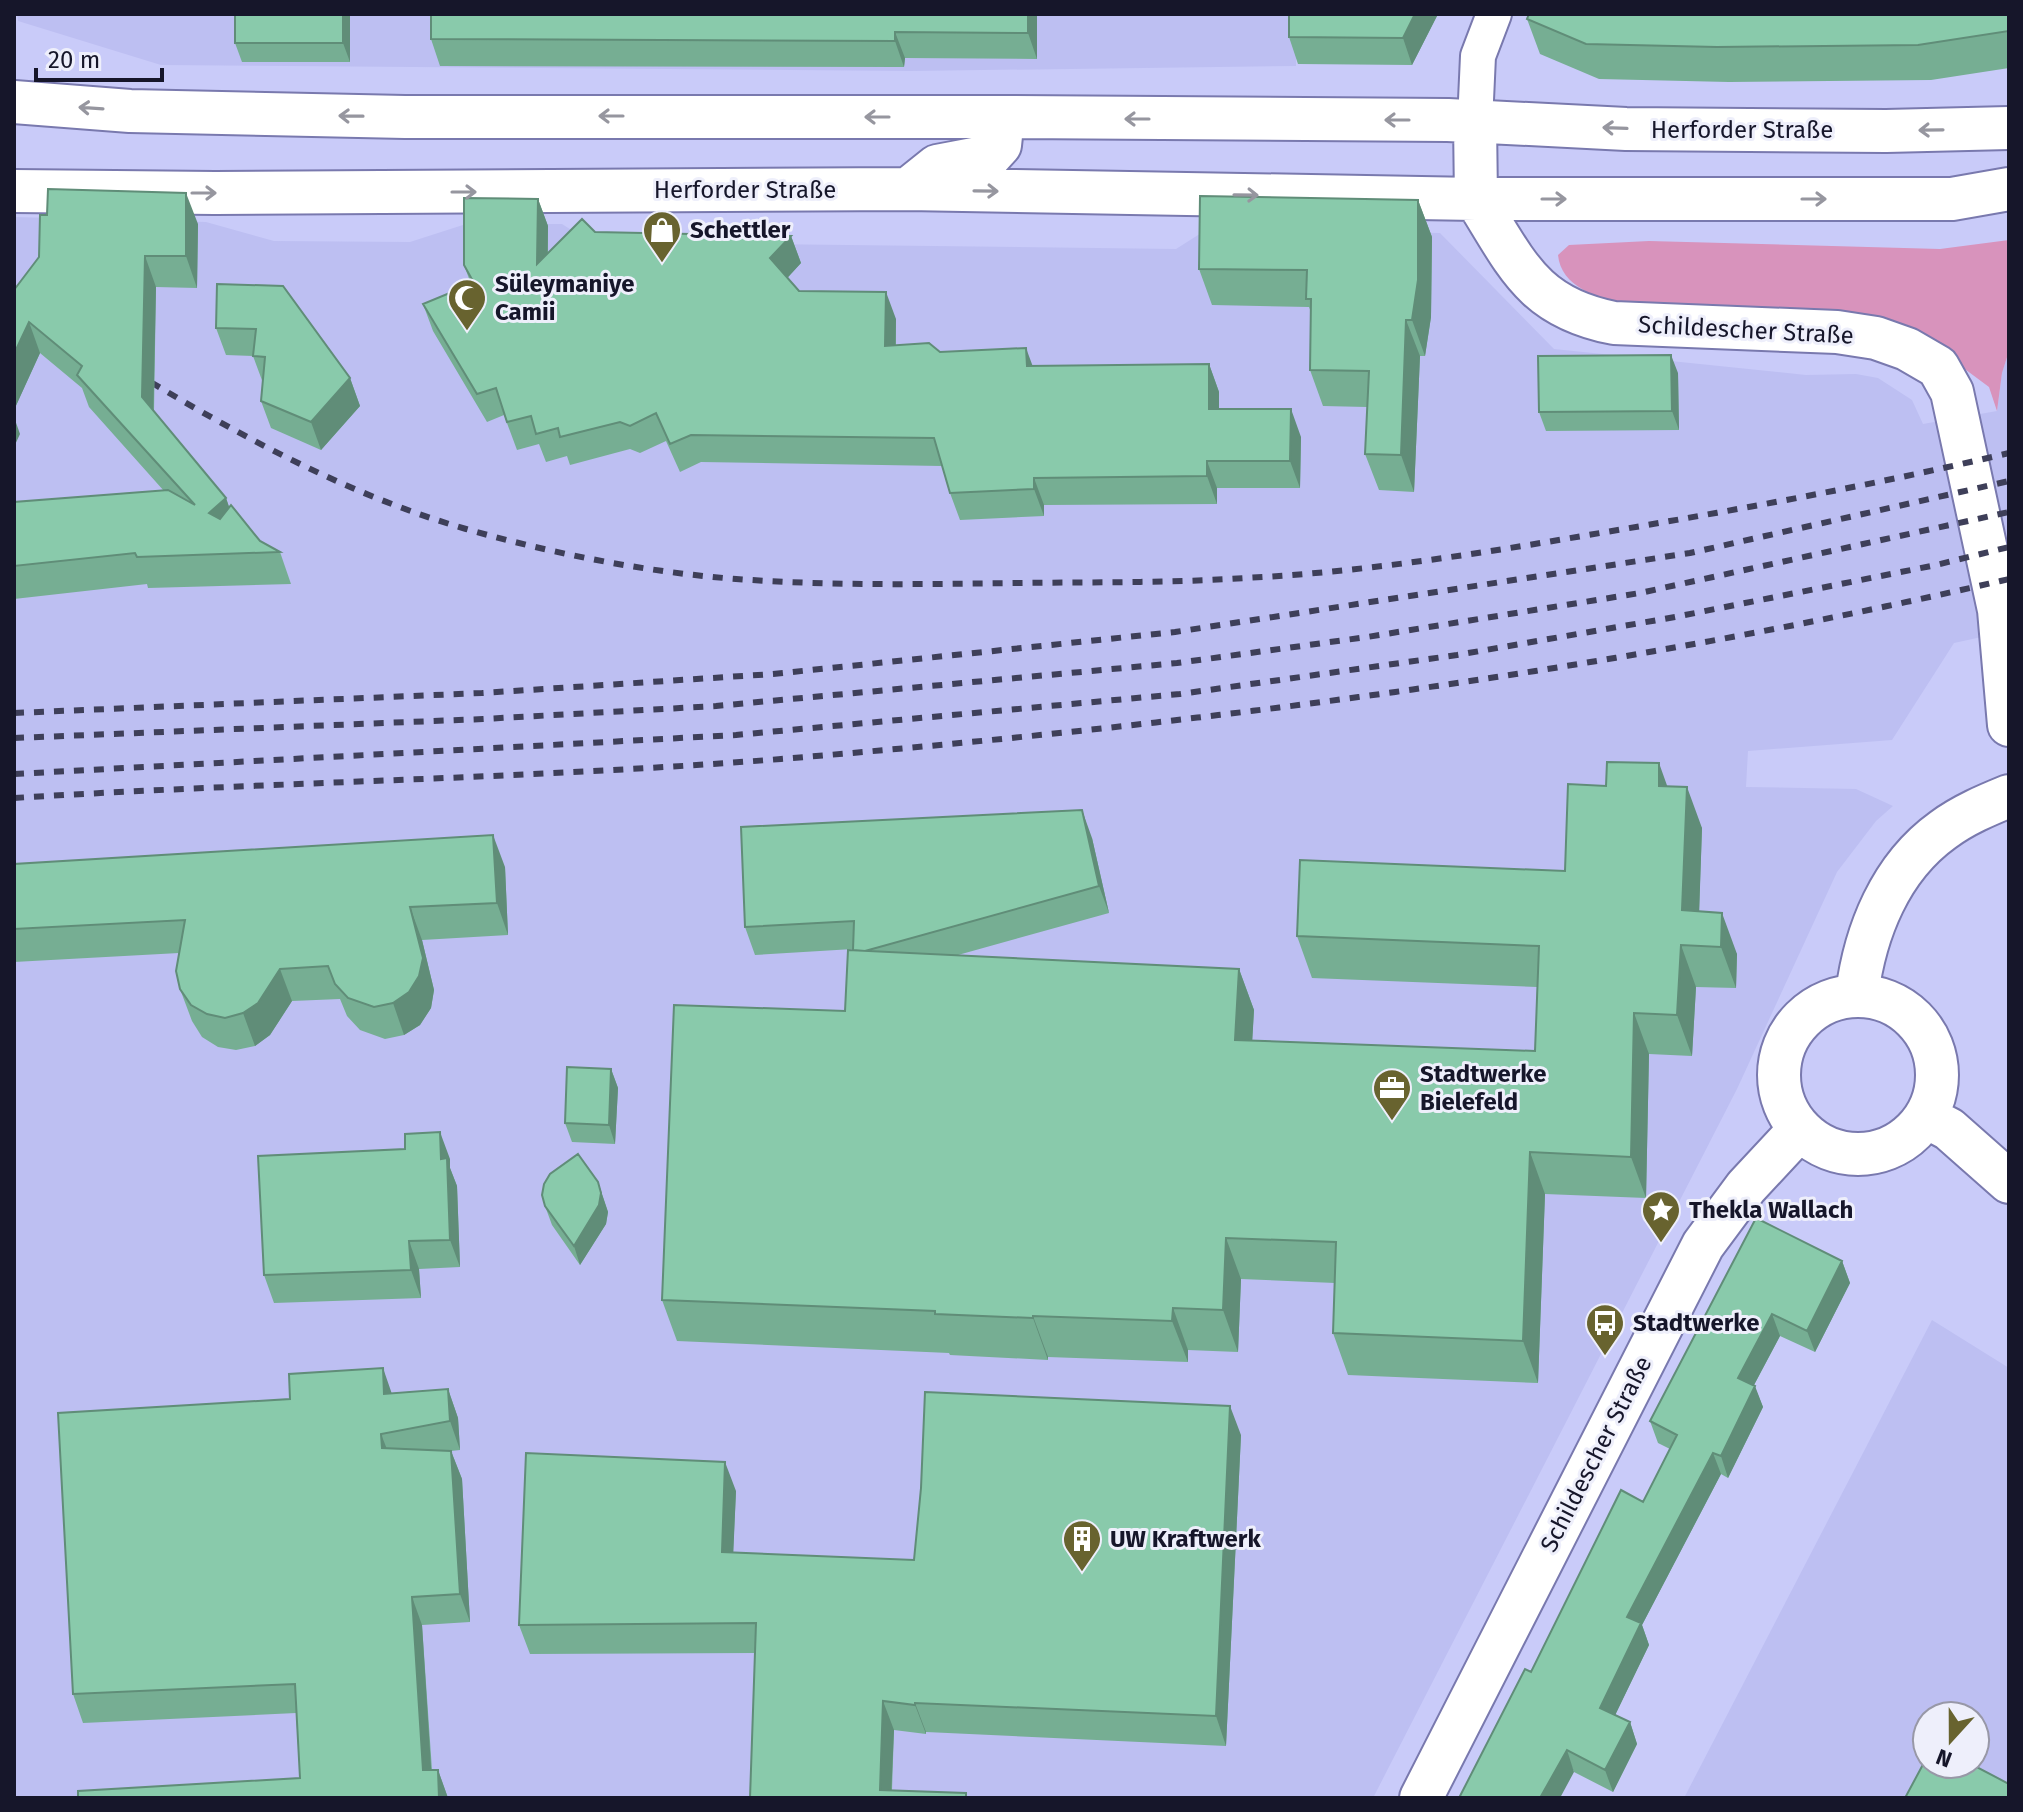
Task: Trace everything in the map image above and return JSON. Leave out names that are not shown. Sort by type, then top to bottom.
[{"type":"street","points":[[1476,199],[1478,56],[1494,14]]},
{"type":"street","name":"Herforder Straße","points":[[14,102],[130,111],[375,116],[1003,117],[1475,122],[1641,129],[1886,131],[2009,128]]},
{"type":"street","points":[[908,189],[937,166],[990,156],[1000,145],[1003,117]]},
{"type":"street","name":"Herforder Straße","points":[[14,191],[215,193],[908,189],[1476,199],[1952,199],[2009,189]]},
{"type":"street","name":"Schildescher Straße","points":[[1476,199],[1530,283],[1556,303],[1586,318],[1614,323],[1837,332],[1876,338],[1907,349],[1938,367],[1952,392],[1999,610],[2009,725]]},
{"type":"street","points":[[1857,994],[1868,943],[1893,883],[1916,854],[1943,830],[1978,809],[2009,796]]},
{"type":"street","points":[[1857,994],[1879,998],[1906,1011],[1926,1033],[1936,1060],[1937,1089],[1926,1117],[1906,1138],[1881,1152],[1852,1154],[1824,1146],[1800,1129],[1780,1091],[1779,1069],[1784,1047],[1794,1029],[1809,1013],[1828,1001],[1857,994]]},
{"type":"street","points":[[1926,1117],[1949,1129],[2009,1182]]},
{"type":"street","name":"Schildescher Straße","points":[[1421,1798],[1703,1245],[1746,1187],[1800,1129]]},
{"type":"shaded area","points":[[17,14],[1296,14],[1296,66],[911,71],[161,65],[18,21]]},
{"type":"shaded area","points":[[14,217],[206,222],[274,241],[410,242],[466,224],[562,224],[590,242],[1176,249],[1206,230],[1440,233],[1554,349],[1806,375],[1856,374],[1878,378],[1912,400],[1923,424],[1997,411],[2002,373],[2009,351],[2009,631],[1954,643],[1892,740],[1748,751],[1746,787],[1856,789],[1893,806],[1876,821],[1837,872],[1737,1089],[1373,1798],[14,1798]]},
{"type":"shaded area","points":[[2009,240],[2009,351],[2002,373],[1997,411],[1989,387],[1958,364],[1624,305],[1592,294],[1573,283],[1561,266],[1558,255],[1569,245],[1649,241],[1940,249]]},
{"type":"shaded area","points":[[1932,1320],[2009,1368],[2009,1798],[1684,1798]]},
{"type":"building","points":[[235,14],[343,14],[343,43],[235,43]]},
{"type":"building","points":[[431,14],[1028,14],[1028,33],[895,32],[895,41],[431,39]]},
{"type":"building","points":[[1289,14],[1415,14],[1403,38],[1289,37]]},
{"type":"building","points":[[1529,14],[2009,14],[2009,31],[1918,45],[1717,47],[1586,44],[1527,19]]},
{"type":"building","points":[[48,189],[186,193],[186,256],[145,256],[142,397],[226,498],[209,513],[220,519],[231,505],[260,541],[280,552],[137,557],[135,553],[14,566],[14,502],[168,490],[195,505],[77,375],[82,366],[29,322],[14,354],[14,290],[39,257],[40,215],[47,215]]},
{"type":"building","points":[[1200,196],[1418,200],[1418,280],[1412,320],[1406,320],[1401,455],[1365,454],[1369,371],[1310,370],[1311,299],[1306,299],[1307,270],[1199,269]]},
{"type":"building","points":[[464,198],[538,199],[537,264],[582,219],[595,232],[791,236],[770,258],[799,291],[886,292],[885,346],[929,343],[940,352],[1026,348],[1027,366],[1209,364],[1209,409],[1291,409],[1290,461],[1207,461],[1207,476],[1034,478],[1034,489],[950,493],[934,438],[691,435],[670,444],[656,413],[630,426],[620,422],[560,437],[558,428],[536,434],[531,416],[507,422],[496,388],[477,394],[423,304],[474,283],[464,265]]},
{"type":"building","points":[[217,284],[283,286],[350,378],[311,422],[261,401],[265,357],[253,356],[256,329],[216,328]]},
{"type":"building","points":[[1671,355],[1672,411],[1539,412],[1538,356]]},
{"type":"building","points":[[1607,762],[1659,763],[1659,786],[1687,787],[1682,910],[1722,913],[1721,947],[1681,945],[1677,1015],[1634,1013],[1631,1157],[1530,1152],[1523,1341],[1333,1333],[1336,1242],[1226,1238],[1223,1310],[1173,1308],[1172,1321],[935,1314],[935,1311],[662,1300],[674,1005],[845,1011],[848,950],[1239,969],[1235,1040],[1535,1051],[1539,946],[1297,936],[1300,860],[1565,871],[1568,784],[1606,786]]},
{"type":"building","points":[[1082,810],[1099,886],[865,951],[853,950],[854,921],[745,927],[741,827]]},
{"type":"building","points":[[493,835],[497,903],[410,907],[423,958],[419,976],[409,992],[393,1003],[374,1007],[348,998],[335,984],[328,966],[280,969],[258,1003],[243,1013],[225,1018],[207,1014],[191,1005],[180,989],[176,971],[185,920],[14,929],[14,864]]},
{"type":"building","points":[[567,1067],[611,1069],[609,1125],[565,1123]]},
{"type":"building","points":[[440,1132],[441,1159],[447,1158],[450,1240],[409,1241],[411,1270],[264,1275],[258,1156],[405,1149],[405,1134]]},
{"type":"building","points":[[578,1154],[598,1182],[601,1193],[599,1205],[574,1246],[545,1206],[542,1195],[550,1174]]},
{"type":"building","points":[[1756,1218],[1842,1261],[1807,1331],[1772,1314],[1738,1378],[1755,1386],[1721,1456],[1713,1453],[1627,1617],[1641,1623],[1600,1708],[1630,1722],[1605,1770],[1567,1750],[1540,1798],[1459,1798],[1525,1669],[1531,1672],[1621,1490],[1643,1502],[1677,1435],[1650,1421]]},
{"type":"building","points":[[383,1368],[384,1394],[448,1389],[450,1421],[381,1434],[382,1448],[451,1451],[460,1594],[412,1597],[423,1770],[438,1770],[439,1798],[78,1798],[78,1791],[300,1778],[295,1684],[73,1694],[58,1413],[290,1399],[289,1374]]},
{"type":"building","points":[[925,1392],[1230,1406],[1216,1716],[915,1705],[883,1701],[880,1790],[966,1793],[966,1798],[750,1798],[756,1623],[519,1625],[526,1453],[725,1462],[722,1552],[914,1560]]},
{"type":"building","points":[[1991,1775],[2009,1784],[2009,1798],[1905,1798],[1915,1780],[1991,1780]]},
{"type":"railway","points":[[134,372],[295,461],[422,515],[501,538],[607,562],[679,573],[785,582],[1161,582],[1335,571],[1468,554],[1703,515],[2009,453]]},
{"type":"railway","points":[[14,713],[482,693],[773,674],[1175,632],[1690,553],[2009,481]]},
{"type":"railway","points":[[14,738],[716,706],[1177,663],[1367,637],[1640,593],[2009,512]]},
{"type":"railway","points":[[14,774],[736,735],[1180,694],[1457,655],[1675,617],[1936,565],[2009,547]]},
{"type":"railway","points":[[14,798],[685,766],[1090,730],[1398,692],[1552,668],[1705,642],[2009,579]]},
{"type":"place","name":"Schettler","points":[[662,264]]},
{"type":"place","name":"Süleymaniye Camii","points":[[467,332]]},
{"type":"place","name":"Stadtwerke Bielefeld","points":[[1392,1122]]},
{"type":"place","name":"Thekla Wallach","points":[[1661,1244]]},
{"type":"place","name":"Stadtwerke","points":[[1605,1357]]},
{"type":"place","name":"UW Kraftwerk","points":[[1082,1573]]}]
